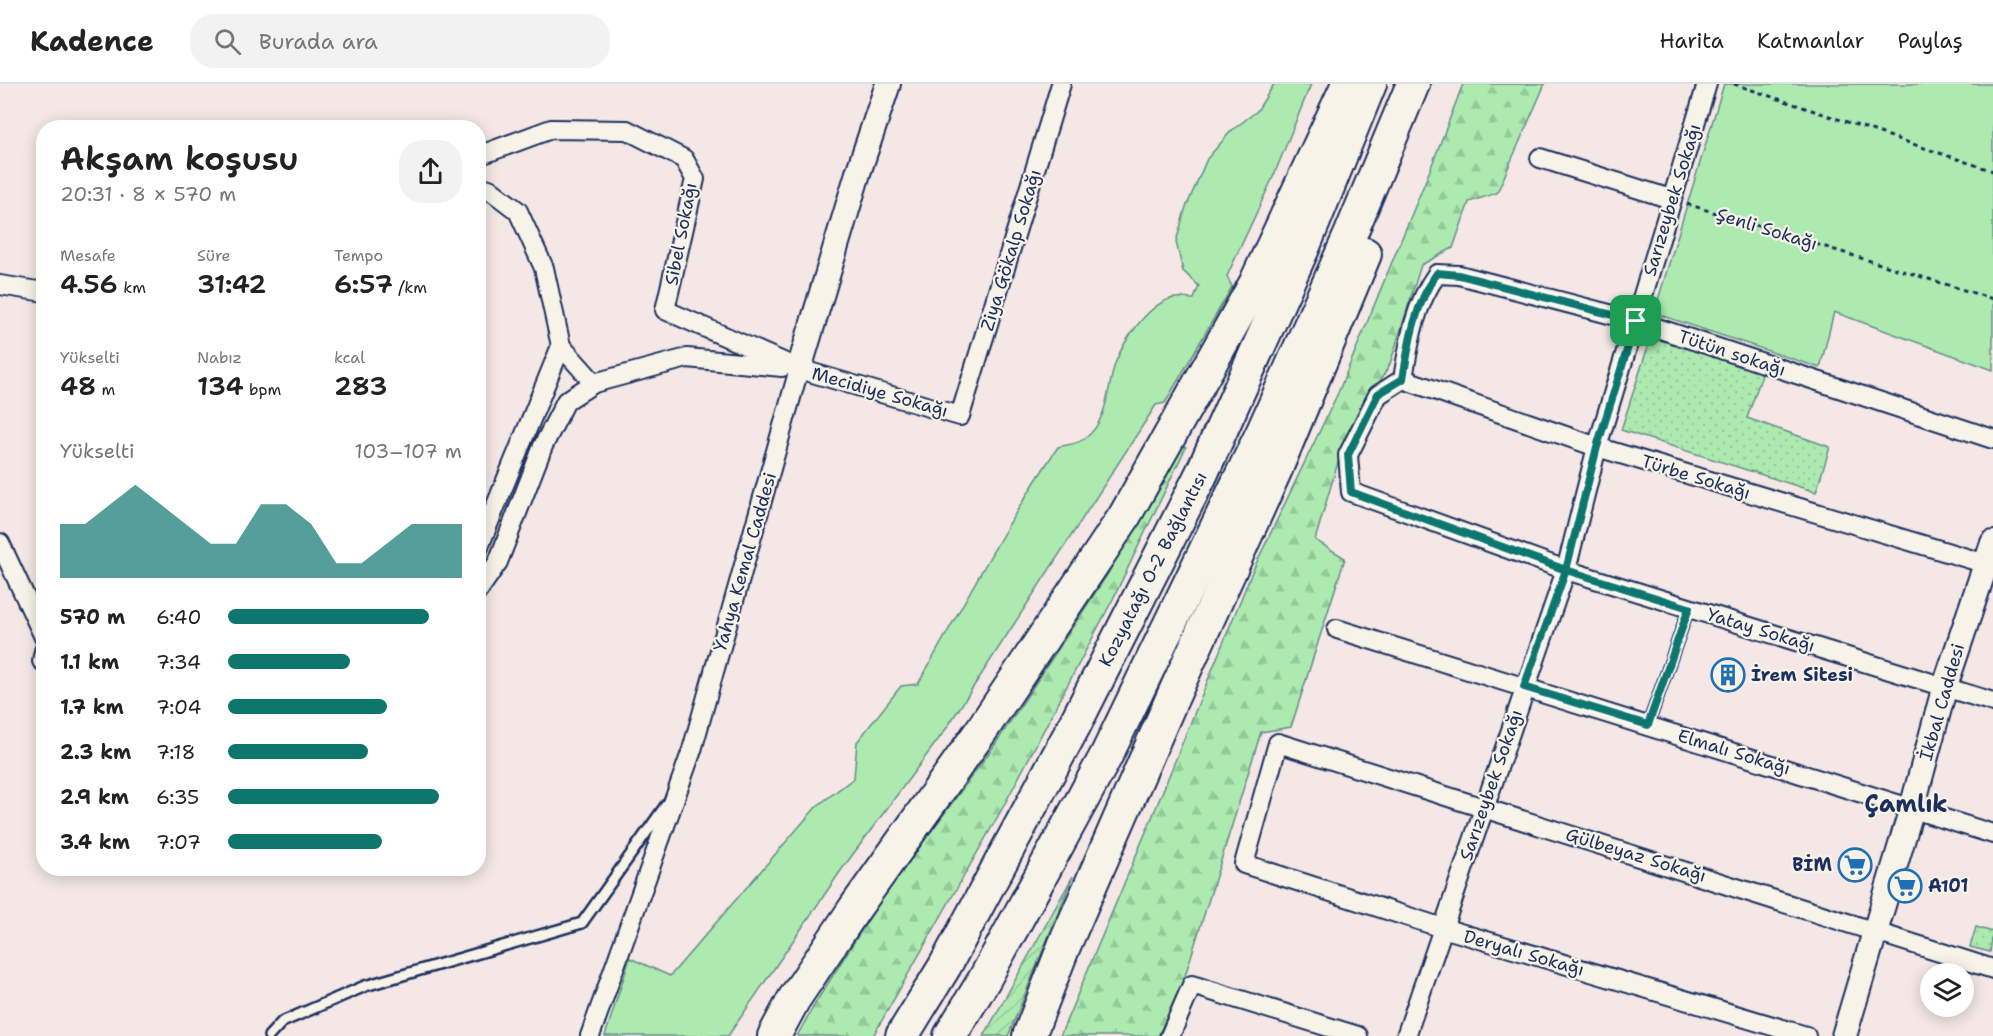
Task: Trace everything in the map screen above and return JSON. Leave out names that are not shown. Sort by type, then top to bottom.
[{"type":"highway","points":[[774,1036],[794,999],[855,908],[981,731],[1124,517],[1255,284],[1348,84]]},
{"type":"highway","name":"Kozyatağı O-2 Bağlantısı","points":[[902,1036],[945,966],[1073,729],[1201,475],[1304,246],[1370,84]]},
{"type":"highway","name":"Kozyatağı O-2 Bağlantısı","points":[[950,1036],[984,980],[1121,725],[1263,431],[1351,233],[1413,84]]},
{"type":"highway","points":[[1029,1036],[1064,946],[1276,469],[1434,84]]},
{"type":"main road","name":"Yahya Kemal Caddesi","points":[[799,369],[858,173],[888,84]]},
{"type":"main road","name":"İkbal Caddesi","points":[[1844,1036],[1912,808],[1944,686],[1991,557]]},
{"type":"street","name":"Ziya Gökalp Sokağı","points":[[960,416],[1061,84]]},
{"type":"street","name":"Sarızeybek Sokağı","points":[[1406,1036],[1566,570],[1597,447],[1707,84]]},
{"type":"street","name":"Sibel Sokağı","points":[[486,153],[550,129],[627,130],[684,159],[694,179],[665,310],[799,369]]},
{"type":"street","points":[[1540,158],[1671,199]]},
{"type":"street","points":[[486,188],[518,211],[544,268],[561,346],[594,383]]},
{"type":"street","name":"Tütün sokağı","points":[[1403,379],[1411,333],[1425,290],[1437,273],[1459,275],[1636,321],[1993,439]]},
{"type":"street","points":[[0,285],[36,291]]},
{"type":"street","points":[[486,529],[561,346]]},
{"type":"street","points":[[486,579],[498,562],[543,446],[566,400],[594,383],[687,358],[799,369]]},
{"type":"street","name":"Mecidiye Sokağı","points":[[799,369],[960,416]]},
{"type":"street","name":"Yahya Kemal Caddesi","points":[[590,1036],[692,750],[799,369]]},
{"type":"street","name":"Türbe Sokağı","points":[[1403,379],[1597,447],[1991,557]]},
{"type":"street","name":"Yatay Sokağı","points":[[1403,379],[1378,394],[1348,455],[1351,492],[1566,570],[1993,702]]},
{"type":"street","points":[[0,543],[36,620]]},
{"type":"street","name":"Elmalı Sokağı","points":[[1337,629],[1993,834]]},
{"type":"street","name":"Gülbeyaz Sokağı","points":[[1244,864],[1278,743],[1993,969]]},
{"type":"street","name":"Deryalı Sokağı","points":[[1244,864],[1443,928],[1806,1036]]},
{"type":"street","points":[[1170,1036],[1192,985],[1358,1036]]},
{"type":"lane","points":[[1648,725],[1689,608]]},
{"type":"lane","points":[[269,1036],[282,1022],[365,986],[582,923],[678,788]]},
{"type":"path","points":[[1734,84],[1993,171]]},
{"type":"path","name":"Şenli Sokağı","points":[[1671,199],[1993,299]]},
{"type":"green space","points":[[1274,84],[1311,84],[1274,175],[1227,276],[1232,287],[1165,403],[1156,405],[946,729],[842,869],[728,1036],[605,1036],[630,958],[670,976],[817,806],[854,778],[857,742],[901,686],[918,684],[1003,534],[1058,447],[1081,441],[1098,424],[1115,364],[1131,334],[1156,306],[1177,298],[1194,299],[1199,286],[1183,271],[1176,242],[1185,210],[1207,159],[1231,131],[1257,111]]},
{"type":"green space","points":[[1463,84],[1545,84],[1497,193],[1469,202],[1453,248],[1421,265],[1390,364],[1343,445],[1315,540],[1345,558],[1291,727],[1261,732],[1185,976],[1158,1036],[1060,1036],[1252,572],[1338,393]]},
{"type":"green space","points":[[1724,84],[1993,84],[1993,370],[1834,312],[1820,368],[1654,313]]},
{"type":"green space","points":[[1651,337],[1763,372],[1747,418],[1830,447],[1816,492],[1621,430]]},
{"type":"green space","points":[[1182,446],[1186,447],[1113,599],[1002,809],[873,1036],[797,1036],[880,901],[994,746],[1107,575]]},
{"type":"green space","points":[[1073,876],[1008,1036],[984,1036]]},
{"type":"green space","points":[[1976,927],[1993,932],[1990,952],[1970,947]]},
{"type":"place","name":"İrem Sitesi","points":[[1728,675]]},
{"type":"place","name":"BİM","points":[[1855,865]]},
{"type":"place","name":"A101","points":[[1905,886]]},
{"type":"district","name":"Çamlık","points":[[1906,804]]},
{"type":"route","points":[[1636,321],[1459,275],[1437,273],[1425,290],[1411,333],[1403,379],[1378,394],[1348,455],[1351,492],[1566,570],[1524,687],[1648,725],[1689,608],[1566,570],[1597,447],[1636,321]]}]
